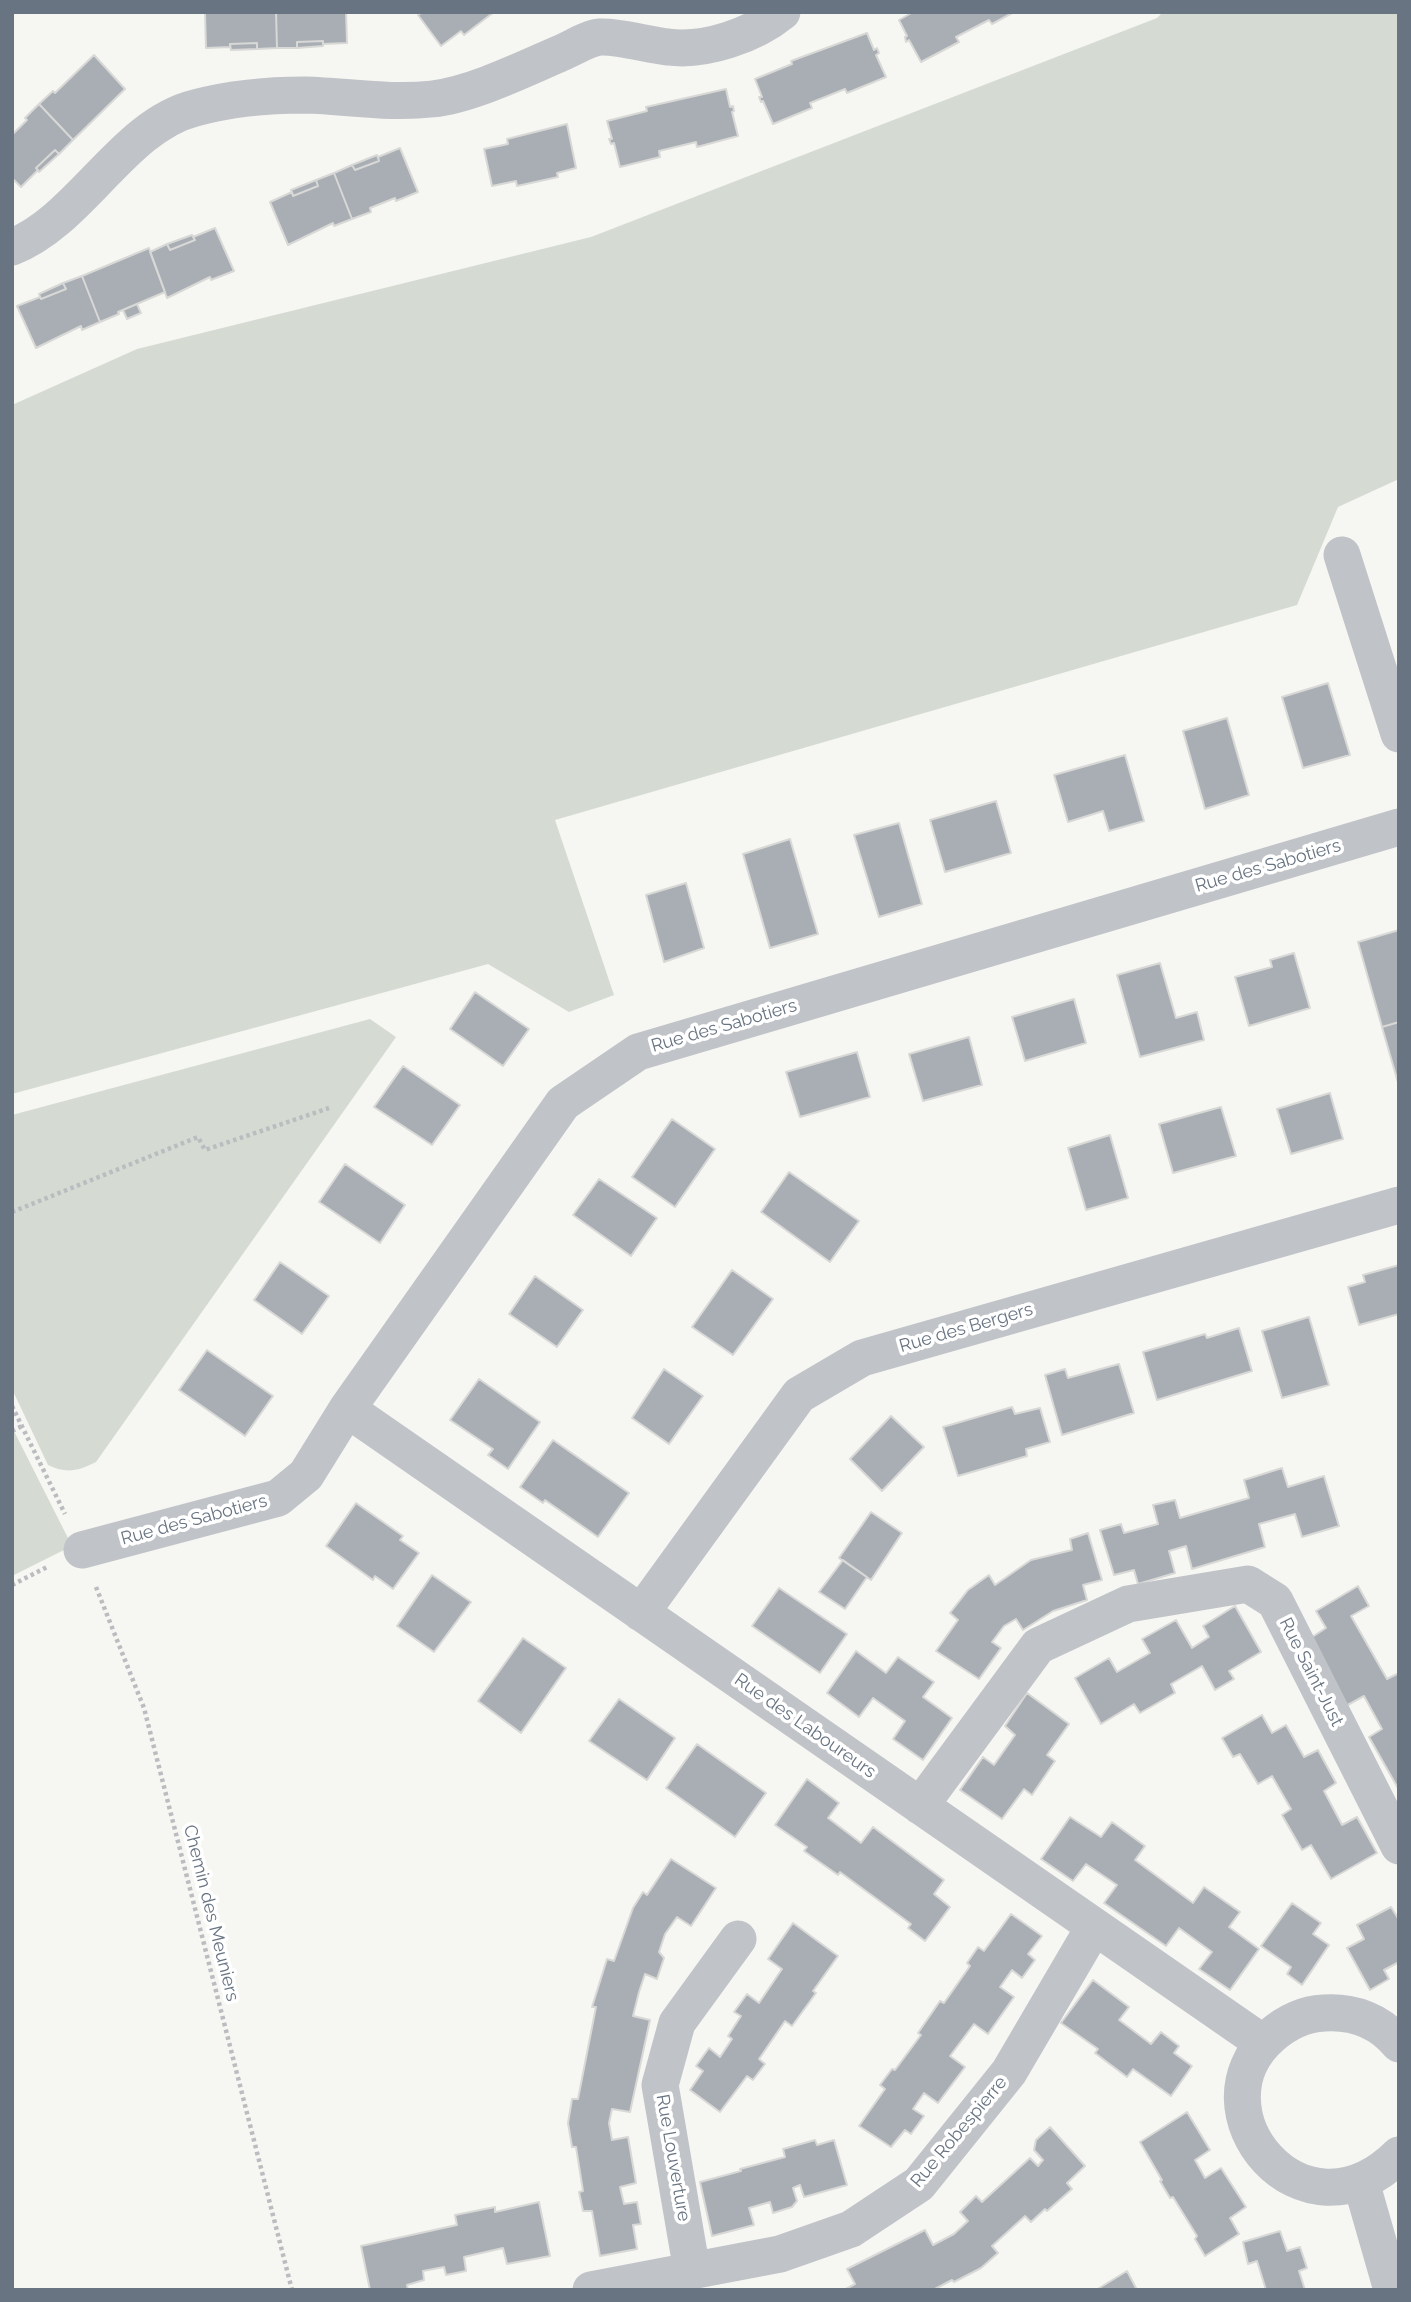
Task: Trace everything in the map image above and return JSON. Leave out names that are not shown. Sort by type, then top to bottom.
[{"type":"street","points":[[12,247],[30,240],[60,216],[149,130],[191,108],[249,96],[433,99],[470,90],[607,24],[673,48],[721,43],[767,24],[782,12]]},
{"type":"street","points":[[1342,555],[1399,734]]},
{"type":"street","name":"Rue des Sabotiers","points":[[82,1550],[278,1497],[306,1475],[347,1409],[564,1103],[638,1052],[1399,827]]},
{"type":"street","name":"Rue des Bergers","points":[[641,1613],[799,1395],[862,1358],[1399,1205]]},
{"type":"street","name":"Rue des Laboureurs","points":[[347,1409],[1262,2043]]},
{"type":"street","name":"Rue Saint-Just","points":[[920,1806],[1038,1646],[1128,1604],[1248,1584],[1275,1601],[1399,1846]]},
{"type":"street","name":"Rue Robespierre","points":[[591,2290],[780,2254],[851,2229],[919,2184],[1009,2072],[1094,1927]]},
{"type":"street","name":"Rue Louverture","points":[[692,2271],[660,2085],[677,2023],[738,1939]]},
{"type":"street","points":[[1399,2044],[1390,2034],[1366,2018],[1339,2012],[1310,2014],[1284,2025],[1262,2043],[1248,2068],[1242,2096],[1246,2125],[1259,2150],[1279,2171],[1304,2184],[1333,2187],[1361,2182],[1384,2170],[1399,2155]]},
{"type":"street","points":[[1361,2182],[1392,2290]]},
{"type":"path","points":[[12,1212],[198,1137],[205,1150],[329,1108]]},
{"type":"path","name":"Chemin des Meuniers","points":[[12,1406],[82,1550],[144,1708],[292,2290]]},
{"type":"path","points":[[12,1431],[22,1426]]},
{"type":"path","points":[[12,1585],[82,1550]]},
{"type":"shaded area","points":[[1163,12],[1399,12],[1399,479],[1338,507],[1297,605],[555,820],[614,995],[569,1012],[488,964],[12,1094],[12,405],[137,349],[591,237],[1157,18]]},
{"type":"shaded area","points":[[370,1019],[396,1037],[96,1462],[72,1470],[61,1470],[48,1465],[12,1389],[12,1115]]},
{"type":"shaded area","points":[[12,1427],[72,1546],[12,1576]]},
{"type":"building","points":[[205,12],[276,12],[277,48],[257,49],[257,43],[206,48]]},
{"type":"building","points":[[276,12],[346,12],[347,43],[297,42],[297,48],[277,48]]},
{"type":"building","points":[[423,12],[494,12],[464,35],[461,31],[441,46],[418,15]]},
{"type":"building","points":[[913,12],[1014,12],[992,24],[989,20],[956,37],[959,42],[921,62],[909,40],[906,42],[907,36],[899,20]]},
{"type":"building","points":[[867,33],[874,50],[877,48],[879,53],[876,55],[886,77],[847,93],[845,89],[810,103],[812,108],[773,124],[759,97],[762,97],[755,79],[792,64],[791,61]]},
{"type":"building","points":[[323,41],[323,46],[297,48],[297,42]]},
{"type":"building","points":[[257,43],[257,49],[231,50],[230,44]]},
{"type":"building","points":[[94,55],[125,89],[73,140],[39,104],[53,91],[55,93]]},
{"type":"building","points":[[726,89],[730,107],[733,106],[738,136],[697,147],[696,142],[659,151],[660,157],[620,167],[614,143],[611,144],[609,139],[612,139],[607,121],[647,111],[646,107]]},
{"type":"building","points":[[39,104],[73,140],[59,154],[55,150],[21,187],[12,178],[12,135]]},
{"type":"building","points":[[567,124],[576,168],[557,173],[558,177],[517,186],[516,181],[492,186],[484,149],[508,144],[507,139]]},
{"type":"building","points":[[400,148],[418,192],[370,208],[371,212],[352,219],[334,173],[352,165],[355,170],[379,161],[378,157]]},
{"type":"building","points":[[55,150],[59,154],[39,172],[36,168]]},
{"type":"building","points":[[377,155],[379,161],[355,170],[352,165]]},
{"type":"building","points":[[334,173],[352,219],[334,226],[333,223],[288,245],[270,202],[292,192],[293,196],[318,186],[316,180]]},
{"type":"building","points":[[316,180],[318,186],[293,196],[291,190]]},
{"type":"building","points":[[215,228],[234,271],[211,280],[210,277],[167,298],[150,252],[167,244],[170,250]]},
{"type":"building","points":[[192,235],[195,240],[170,250],[167,244]]},
{"type":"building","points":[[149,248],[165,292],[100,322],[82,276]]},
{"type":"building","points":[[82,276],[100,322],[82,330],[81,326],[36,348],[17,306],[66,289],[63,283]]},
{"type":"building","points":[[63,283],[66,289],[41,299],[39,294]]},
{"type":"building","points":[[137,304],[141,313],[127,319],[123,310]]},
{"type":"building","points":[[1328,683],[1350,755],[1303,768],[1282,697]]},
{"type":"building","points":[[1227,718],[1249,795],[1205,809],[1183,731]]},
{"type":"building","points":[[1125,755],[1144,821],[1109,831],[1103,811],[1068,822],[1054,775]]},
{"type":"building","points":[[996,801],[1011,853],[945,872],[930,820]]},
{"type":"building","points":[[899,823],[922,904],[879,917],[854,835]]},
{"type":"building","points":[[790,839],[818,934],[770,948],[743,854]]},
{"type":"building","points":[[686,883],[704,948],[664,962],[646,895]]},
{"type":"building","points":[[1399,930],[1399,1022],[1382,1027],[1358,942]]},
{"type":"building","points":[[1294,953],[1310,1008],[1249,1026],[1235,977],[1272,967],[1270,960]]},
{"type":"building","points":[[1160,963],[1176,1018],[1197,1012],[1204,1040],[1140,1057],[1117,975]]},
{"type":"building","points":[[475,992],[529,1029],[503,1066],[450,1029]]},
{"type":"building","points":[[1074,999],[1086,1043],[1025,1061],[1012,1017]]},
{"type":"building","points":[[1399,1022],[1399,1086],[1382,1027]]},
{"type":"building","points":[[969,1037],[982,1085],[923,1101],[909,1054]]},
{"type":"building","points":[[857,1052],[870,1097],[800,1117],[786,1072]]},
{"type":"building","points":[[403,1066],[460,1105],[432,1145],[374,1107]]},
{"type":"building","points":[[1330,1093],[1343,1139],[1291,1154],[1277,1109]]},
{"type":"building","points":[[1221,1107],[1236,1156],[1173,1173],[1159,1124]]},
{"type":"building","points":[[672,1119],[715,1149],[675,1207],[632,1177]]},
{"type":"building","points":[[1110,1135],[1128,1198],[1086,1210],[1068,1148]]},
{"type":"building","points":[[345,1164],[405,1205],[380,1243],[319,1202]]},
{"type":"building","points":[[789,1172],[859,1221],[830,1262],[761,1212]]},
{"type":"building","points":[[599,1179],[657,1218],[631,1256],[573,1215]]},
{"type":"building","points":[[280,1262],[329,1296],[302,1334],[254,1300]]},
{"type":"building","points":[[1399,1265],[1399,1314],[1359,1325],[1348,1287],[1365,1282],[1363,1275]]},
{"type":"building","points":[[732,1270],[773,1299],[733,1355],[692,1327]]},
{"type":"building","points":[[535,1276],[583,1310],[557,1347],[509,1314]]},
{"type":"building","points":[[1309,1317],[1329,1385],[1282,1398],[1262,1331]]},
{"type":"building","points":[[1239,1328],[1252,1371],[1157,1400],[1143,1352],[1205,1334],[1207,1338]]},
{"type":"building","points":[[207,1350],[273,1396],[245,1436],[179,1390]]},
{"type":"building","points":[[1119,1364],[1134,1413],[1062,1435],[1045,1375],[1065,1369],[1068,1378]]},
{"type":"building","points":[[664,1369],[703,1396],[669,1444],[632,1418]]},
{"type":"building","points":[[479,1379],[540,1422],[508,1469],[488,1455],[493,1449],[450,1420]]},
{"type":"building","points":[[1012,1407],[1015,1414],[1040,1408],[1050,1442],[1026,1449],[1027,1456],[958,1476],[943,1427]]},
{"type":"building","points":[[891,1416],[924,1447],[882,1491],[850,1459]]},
{"type":"building","points":[[553,1440],[629,1493],[598,1537],[545,1500],[543,1503],[520,1487]]},
{"type":"building","points":[[1282,1468],[1288,1487],[1324,1476],[1339,1526],[1302,1537],[1295,1514],[1259,1524],[1265,1547],[1192,1569],[1186,1546],[1169,1551],[1175,1573],[1138,1584],[1134,1570],[1114,1575],[1100,1530],[1121,1524],[1124,1533],[1158,1524],[1153,1505],[1175,1500],[1180,1518],[1249,1498],[1244,1480]]},
{"type":"building","points":[[356,1503],[403,1536],[400,1540],[419,1553],[393,1589],[375,1576],[373,1580],[326,1546]]},
{"type":"building","points":[[871,1512],[902,1533],[871,1580],[839,1558]]},
{"type":"building","points":[[1088,1533],[1102,1580],[1083,1585],[1087,1600],[1053,1611],[1023,1630],[1016,1619],[1004,1626],[992,1642],[1001,1648],[979,1679],[936,1651],[958,1620],[950,1613],[968,1590],[989,1575],[995,1585],[1031,1560],[1072,1550],[1070,1539]]},
{"type":"building","points":[[843,1560],[867,1577],[845,1609],[819,1592]]},
{"type":"building","points":[[432,1575],[471,1602],[434,1652],[397,1626]]},
{"type":"building","points":[[1358,1586],[1369,1606],[1351,1616],[1387,1679],[1399,1673],[1399,1790],[1369,1737],[1382,1729],[1364,1696],[1344,1707],[1306,1641],[1326,1628],[1316,1611]]},
{"type":"building","points":[[779,1588],[847,1634],[820,1673],[752,1626]]},
{"type":"building","points":[[1235,1606],[1261,1652],[1229,1671],[1234,1679],[1215,1690],[1202,1666],[1171,1684],[1175,1693],[1140,1713],[1134,1704],[1101,1724],[1075,1678],[1109,1658],[1117,1672],[1150,1653],[1142,1639],[1176,1620],[1192,1648],[1209,1637],[1203,1626]]},
{"type":"building","points":[[523,1638],[566,1668],[521,1733],[478,1701]]},
{"type":"building","points":[[856,1651],[886,1673],[898,1657],[934,1682],[923,1697],[952,1718],[923,1760],[893,1739],[905,1721],[873,1698],[859,1717],[827,1693]]},
{"type":"building","points":[[1027,1693],[1069,1724],[1047,1755],[1055,1761],[1032,1795],[1024,1789],[1002,1819],[960,1790],[983,1757],[994,1765],[1015,1735],[1005,1726]]},
{"type":"building","points":[[619,1699],[675,1738],[647,1780],[589,1741]]},
{"type":"building","points":[[1262,1715],[1272,1733],[1286,1725],[1304,1757],[1318,1750],[1336,1783],[1324,1791],[1342,1825],[1357,1817],[1377,1853],[1331,1879],[1311,1845],[1302,1850],[1282,1815],[1291,1809],[1272,1776],[1258,1784],[1240,1754],[1233,1757],[1222,1738]]},
{"type":"building","points":[[697,1744],[766,1793],[735,1837],[666,1788]]},
{"type":"building","points":[[807,1779],[839,1803],[828,1818],[861,1843],[873,1827],[944,1880],[934,1894],[950,1907],[925,1941],[908,1928],[911,1924],[840,1872],[838,1875],[804,1851],[807,1847],[775,1825]]},
{"type":"building","points":[[1070,1817],[1101,1837],[1112,1822],[1145,1846],[1135,1860],[1193,1903],[1204,1887],[1240,1912],[1229,1927],[1259,1949],[1230,1990],[1199,1969],[1212,1952],[1179,1928],[1166,1946],[1104,1903],[1117,1885],[1086,1864],[1073,1881],[1041,1859]]},
{"type":"building","points":[[671,1859],[716,1888],[691,1926],[677,1917],[665,1934],[659,1952],[664,1958],[657,1979],[645,1974],[639,1992],[633,2016],[650,2020],[630,2112],[612,2109],[609,2123],[612,2140],[628,2137],[636,2183],[620,2187],[624,2204],[637,2202],[641,2224],[633,2225],[637,2249],[600,2256],[592,2211],[583,2211],[579,2192],[583,2191],[576,2147],[572,2147],[568,2123],[572,2099],[578,2099],[596,2007],[592,2007],[607,1959],[614,1961],[633,1908],[643,1892],[647,1895]]},
{"type":"building","points":[[1292,1903],[1321,1923],[1313,1934],[1329,1945],[1302,1985],[1287,1974],[1291,1967],[1261,1946]]},
{"type":"building","points":[[1391,1907],[1399,1920],[1399,1962],[1384,1970],[1389,1979],[1370,1990],[1347,1948],[1364,1939],[1357,1925]]},
{"type":"building","points":[[1011,1914],[1042,1936],[1028,1954],[1035,1960],[1022,1978],[1012,1970],[1000,1987],[1014,1997],[988,2034],[974,2024],[950,2056],[965,2067],[938,2103],[924,2093],[913,2109],[924,2116],[911,2134],[905,2130],[891,2147],[859,2126],[885,2089],[880,2085],[921,2035],[918,2033],[940,2001],[944,2003],[970,1966],[967,1963],[978,1947],[984,1951]]},
{"type":"building","points":[[793,1923],[838,1956],[792,2026],[785,2021],[759,2059],[765,2064],[753,2080],[747,2076],[720,2112],[690,2090],[703,2071],[696,2066],[709,2048],[720,2057],[732,2039],[728,2036],[741,2016],[734,2012],[747,1994],[759,2003],[782,1969],[768,1959]]},
{"type":"building","points":[[1093,1980],[1129,2007],[1119,2020],[1151,2044],[1161,2032],[1179,2046],[1174,2053],[1192,2066],[1171,2096],[1133,2069],[1127,2077],[1095,2053],[1098,2049],[1061,2023]]},
{"type":"building","points":[[1187,2112],[1210,2150],[1195,2160],[1205,2178],[1221,2168],[1246,2207],[1230,2218],[1239,2234],[1205,2256],[1195,2239],[1197,2236],[1173,2197],[1170,2198],[1140,2142]]},
{"type":"building","points":[[1050,2127],[1085,2166],[1067,2183],[1072,2189],[1047,2211],[1045,2209],[1031,2222],[1025,2216],[992,2246],[998,2253],[981,2268],[933,2290],[844,2290],[855,2284],[847,2269],[925,2230],[933,2245],[954,2234],[968,2221],[960,2212],[976,2196],[982,2202],[1030,2158],[1038,2166],[1043,2160],[1034,2150],[1036,2140]]},
{"type":"building","points":[[815,2140],[817,2145],[834,2140],[847,2185],[804,2197],[800,2185],[793,2188],[797,2201],[792,2207],[773,2213],[770,2202],[749,2208],[754,2225],[712,2236],[700,2182],[785,2157],[783,2149]]},
{"type":"building","points":[[539,2202],[550,2256],[507,2264],[503,2248],[464,2257],[466,2271],[446,2275],[444,2267],[423,2271],[424,2280],[407,2285],[408,2290],[370,2290],[361,2246],[457,2225],[455,2215],[495,2207],[495,2212]]},
{"type":"building","points":[[1280,2231],[1287,2251],[1300,2247],[1307,2268],[1299,2271],[1305,2290],[1266,2290],[1257,2261],[1248,2264],[1243,2242]]},
{"type":"building","points":[[1127,2271],[1137,2290],[1096,2290]]}]
